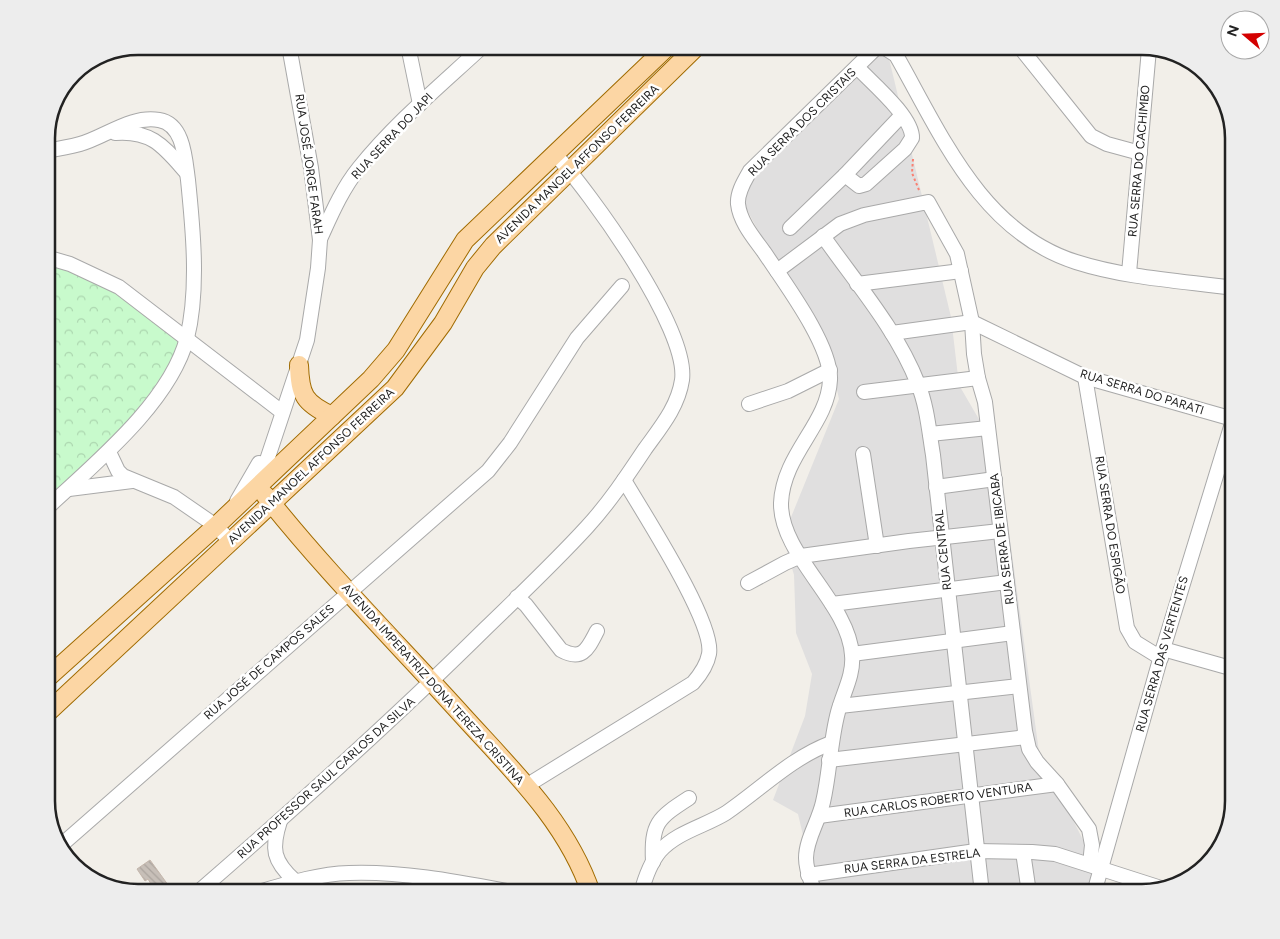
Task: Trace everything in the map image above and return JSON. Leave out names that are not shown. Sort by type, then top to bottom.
[{"type":"main road","name":"AVENIDA MANOEL AFFONSO FERREIRA","points":[[55,672],[216,526],[371,379],[396,350],[465,240],[658,55]]},
{"type":"main road","name":"AVENIDA MANOEL AFFONSO FERREIRA","points":[[55,705],[395,388],[443,323],[475,268],[492,246],[688,55]]},
{"type":"main road","points":[[299,364],[300,383],[305,398],[311,405],[332,416]]},
{"type":"main road","name":"AVENIDA IMPERATRIZ DONA TEREZA CRISTINA","points":[[258,486],[349,591],[526,786],[559,826],[582,868],[588,884]]},
{"type":"main road","points":[[115,617],[131,633]]},
{"type":"street","name":"RUA JOSÉ JORGE FARAH","points":[[258,486],[307,340],[314,301],[320,240],[311,168],[292,55]]},
{"type":"street","points":[[410,55],[420,104]]},
{"type":"street","name":"RUA SERRA DO JAPI","points":[[320,240],[335,207],[358,168],[420,104],[472,55]]},
{"type":"street","name":"RUA SERRA DOS CRISTAIS","points":[[812,884],[808,875],[806,857],[819,816],[840,706],[851,675],[852,654],[848,636],[832,604],[801,556],[782,516],[782,494],[794,456],[823,411],[828,395],[830,370],[817,334],[777,271],[746,227],[738,203],[741,188],[750,171],[869,55]]},
{"type":"street","points":[[896,55],[966,177],[1002,217],[1037,244],[1055,254],[1077,262],[1129,273],[1225,287]]},
{"type":"street","points":[[1026,55],[1092,136],[1122,150],[1140,153]]},
{"type":"street","name":"RUA SERRA DO CACHIMBO","points":[[1129,273],[1148,56]]},
{"type":"street","points":[[845,175],[859,186],[866,184],[905,149],[912,138],[912,133],[901,116],[856,67]]},
{"type":"street","points":[[790,228],[845,175],[901,116]]},
{"type":"street","points":[[55,149],[80,144],[141,120],[159,120],[170,124],[178,133],[187,174],[191,214],[193,303],[186,340],[165,384],[109,452],[55,501]]},
{"type":"street","points":[[110,133],[130,132],[146,136],[164,146],[187,174]]},
{"type":"street","name":"RUA PROFESSOR SAUL CARLOS DA SILVA","points":[[207,884],[432,682],[588,526],[624,480],[672,410],[679,396],[682,362],[676,341],[640,271],[570,171],[554,154]]},
{"type":"street","points":[[777,271],[840,224],[864,216],[928,202]]},
{"type":"street","name":"RUA SERRA DE IBICABA","points":[[928,202],[949,238],[961,271],[972,322],[974,354],[985,402],[1019,686],[1029,749],[1037,762],[1058,784],[1092,836],[1095,867]]},
{"type":"street","name":"RUA CENTRAL","points":[[823,236],[892,333],[918,384],[930,434],[981,884]]},
{"type":"street","points":[[55,260],[70,264],[119,286],[186,340],[282,412]]},
{"type":"street","points":[[857,284],[961,271]]},
{"type":"street","name":"RUA JOSÉ DE CAMPOS SALES","points":[[66,842],[349,591],[488,471],[510,443],[577,338],[622,286]]},
{"type":"street","points":[[892,333],[972,322]]},
{"type":"street","name":"RUA SERRA DO PARATI","points":[[972,322],[1085,376],[1225,415]]},
{"type":"street","points":[[749,404],[788,391],[830,370]]},
{"type":"street","name":"RUA SERRA DO ESPIGÃO","points":[[1085,376],[1127,628],[1135,642],[1162,654],[1225,667]]},
{"type":"street","points":[[864,392],[978,378]]},
{"type":"street","name":"RUA JOSÉ JORGE FARAH","points":[[231,511],[278,427]]},
{"type":"street","points":[[930,434],[988,428]]},
{"type":"street","name":"RUA SERRA DAS VERTENTES","points":[[1094,884],[1095,867],[1225,448]]},
{"type":"street","points":[[109,452],[118,470],[132,481]]},
{"type":"street","points":[[863,454],[877,546]]},
{"type":"street","points":[[936,487],[995,479]]},
{"type":"street","points":[[526,786],[692,683],[702,672],[709,653],[708,637],[678,572],[624,480]]},
{"type":"street","points":[[69,489],[132,481],[152,486],[174,497],[216,526],[231,542]]},
{"type":"street","points":[[748,583],[801,556],[1000,531]]},
{"type":"street","points":[[832,604],[1007,582]]},
{"type":"street","points":[[517,597],[526,605],[561,650],[569,654],[578,655],[586,651],[597,631]]},
{"type":"street","points":[[852,654],[1013,633]]},
{"type":"street","points":[[840,706],[1019,686]]},
{"type":"street","points":[[829,760],[1026,737]]},
{"type":"street","points":[[644,884],[653,862],[661,850],[675,839],[726,812],[806,754],[832,743]]},
{"type":"street","name":"RUA CARLOS ROBERTO VENTURA","points":[[819,816],[1058,784]]},
{"type":"street","points":[[653,862],[654,829],[663,815],[689,798]]},
{"type":"street","points":[[280,820],[275,837],[275,854],[282,869],[295,882]]},
{"type":"street","name":"RUA SERRA DA ESTRELA","points":[[808,875],[976,851],[1023,852],[1055,854],[1147,883]]},
{"type":"street","points":[[1023,852],[1028,884]]},
{"type":"street","points":[[288,884],[334,874],[377,874],[466,884]]},
{"type":"path","points":[[914,152],[912,174],[916,186],[928,202]]},
{"type":"shaded area","points":[[877,55],[888,55],[951,317],[959,385],[998,452],[1039,752],[1098,870],[1091,884],[815,884],[798,814],[773,800],[805,716],[812,674],[796,633],[794,575],[783,537],[839,399],[833,372],[736,189]]},
{"type":"green space","points":[[55,265],[120,295],[180,342],[157,384],[143,402],[111,438],[60,487],[55,489]]},
{"type":"building","points":[[150,860],[167,884],[151,884],[148,879],[145,881],[137,869]]}]
